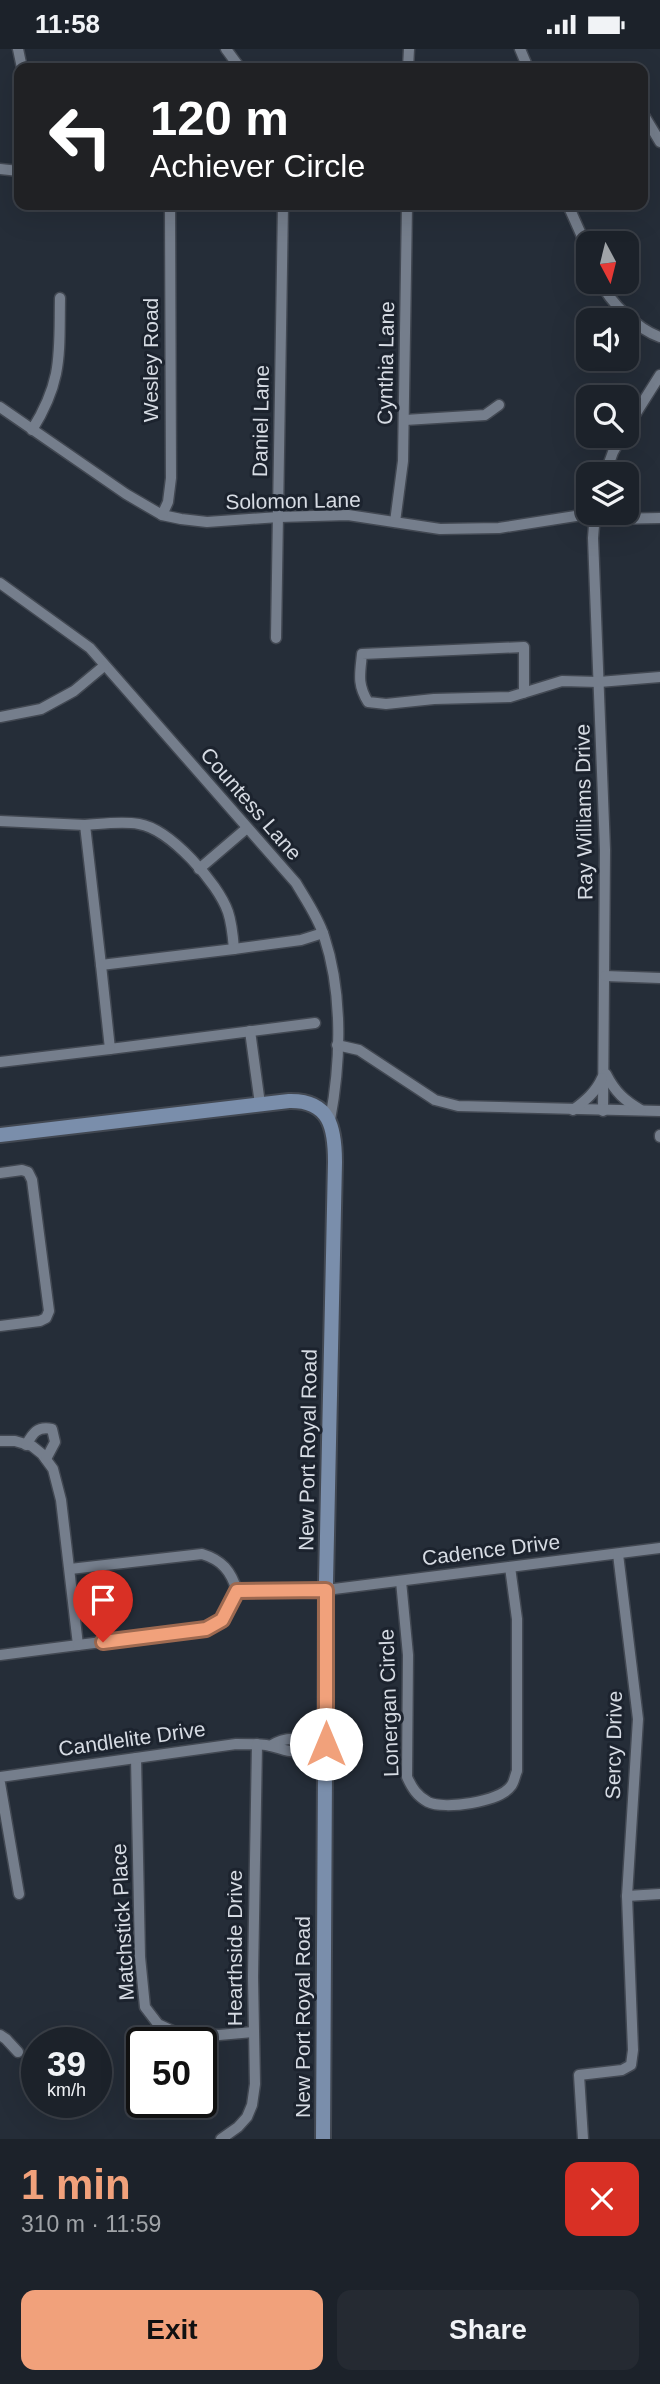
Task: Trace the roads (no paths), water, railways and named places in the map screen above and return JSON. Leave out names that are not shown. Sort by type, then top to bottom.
[{"type":"main road","points":[[0,1135],[289,1101],[317,1107],[330,1120]]},
{"type":"main road","name":"New Port Royal Road","points":[[323,2139],[321,1744],[335,1136],[330,1120]]},
{"type":"street","points":[[648,122],[660,142]]},
{"type":"street","name":"Wesley Road","points":[[162,515],[168,502],[171,478],[170,210]]},
{"type":"street","name":"Daniel Lane","points":[[276,638],[283,210]]},
{"type":"street","name":"Cynthia Lane","points":[[395,521],[405,420],[407,210]]},
{"type":"street","points":[[570,210],[580,231]]},
{"type":"street","points":[[606,294],[625,314],[660,337]]},
{"type":"street","points":[[33,431],[49,401],[57,376],[60,298]]},
{"type":"street","points":[[639,408],[660,375]]},
{"type":"street","points":[[405,420],[485,415],[499,405]]},
{"type":"street","name":"Solomon Lane","points":[[0,407],[116,488],[162,515],[207,522],[348,515],[440,529],[499,528],[576,516]]},
{"type":"street","name":"Solomon Lane","points":[[639,518],[660,518]]},
{"type":"street","name":"Ray Williams Drive","points":[[594,525],[605,850],[604,1111]]},
{"type":"street","name":"Countess Lane","points":[[0,583],[90,648],[296,883],[323,933],[330,955],[337,1010],[336,1087],[330,1120]]},
{"type":"street","points":[[524,693],[524,647],[362,654],[359,672],[361,687],[369,702],[386,704],[510,697],[524,693],[562,681],[599,682],[660,677]]},
{"type":"street","points":[[0,717],[41,709],[74,691],[104,666]]},
{"type":"street","points":[[0,829],[5,821],[85,825],[139,824],[156,829],[200,869],[223,900],[229,914],[234,949]]},
{"type":"street","points":[[85,825],[110,1049]]},
{"type":"street","points":[[200,869],[247,828]]},
{"type":"street","points":[[101,965],[301,940],[323,933]]},
{"type":"street","points":[[606,976],[660,978]]},
{"type":"street","points":[[0,1062],[315,1023]]},
{"type":"street","points":[[250,1031],[260,1104]]},
{"type":"street","points":[[337,1045],[359,1050],[435,1100],[457,1106],[660,1111]]},
{"type":"street","points":[[572,1110],[587,1099],[598,1086],[605,1071]]},
{"type":"street","points":[[605,1071],[612,1086],[624,1100],[644,1111]]},
{"type":"street","points":[[0,1173],[22,1170],[28,1172],[32,1180],[49,1311],[46,1318],[40,1321],[0,1326]]},
{"type":"street","points":[[26,1445],[37,1430],[51,1429],[55,1442],[46,1459]]},
{"type":"street","points":[[0,1441],[32,1446],[53,1469],[61,1500],[78,1645]]},
{"type":"street","name":"Cadence Drive","points":[[237,1591],[326,1590],[660,1548]]},
{"type":"street","points":[[0,1655],[206,1629],[222,1620],[237,1591],[228,1569],[220,1561],[202,1554],[70,1569]]},
{"type":"street","name":"Sercy Drive","points":[[583,2139],[579,2075],[622,2070],[631,2065],[634,2050],[627,1896],[638,1719],[618,1554]]},
{"type":"street","name":"Lonergan Circle","points":[[401,1581],[408,1655],[407,1777],[415,1793],[440,1806],[487,1800],[512,1786],[517,1771],[517,1619],[510,1567]]},
{"type":"street","name":"Candlelite Drive","points":[[0,1777],[236,1744],[270,1746],[281,1751],[304,1751],[321,1744]]},
{"type":"street","name":"Hearthside Drive","points":[[221,2139],[247,2117],[255,2084],[253,2032],[257,1744]]},
{"type":"street","name":"Matchstick Place","points":[[136,1758],[139,1957],[145,2007],[158,2024],[177,2033],[219,2035],[253,2032]]},
{"type":"street","points":[[0,1783],[19,1894]]},
{"type":"street","points":[[627,1896],[660,1894]]},
{"type":"street","points":[[0,2035],[18,2052]]}]
